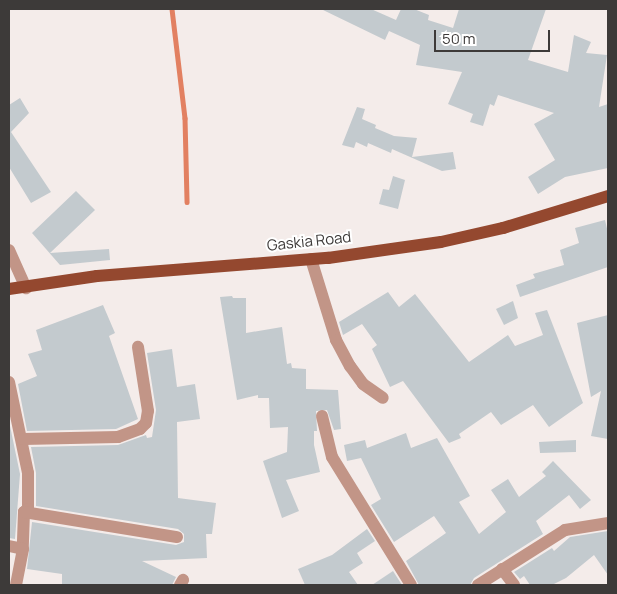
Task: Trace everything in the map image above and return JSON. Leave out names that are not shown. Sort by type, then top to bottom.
[{"type":"main road","name":"Gaskia Road","points":[[9,289],[97,276],[311,259],[441,242],[503,228],[608,196]]},
{"type":"street","points":[[9,250],[26,288]]},
{"type":"street","points":[[311,259],[336,340],[350,366],[363,384],[383,398]]},
{"type":"street","points":[[23,438],[118,437],[140,430],[146,424],[148,411],[138,347]]},
{"type":"street","points":[[9,382],[23,438],[28,472],[28,509],[24,512],[23,549],[16,585]]},
{"type":"street","points":[[322,416],[332,457],[411,585]]},
{"type":"street","points":[[24,512],[178,537]]},
{"type":"street","points":[[478,585],[564,530],[608,523]]},
{"type":"street","points":[[9,546],[23,549]]},
{"type":"street","points":[[502,569],[514,585]]},
{"type":"building","points":[[321,9],[371,9],[396,20],[401,9],[414,9],[429,15],[428,20],[453,28],[459,9],[546,9],[528,60],[568,72],[574,35],[591,42],[586,53],[607,55],[599,107],[608,104],[608,168],[565,177],[538,194],[528,177],[555,160],[534,124],[554,113],[498,95],[494,106],[490,104],[483,126],[470,122],[473,114],[448,104],[462,72],[416,65],[420,45],[389,31],[385,40]]},
{"type":"building","points":[[20,98],[29,113],[11,132],[51,192],[31,203],[9,167],[9,105]]},
{"type":"building","points":[[357,107],[365,109],[362,119],[376,125],[375,128],[394,136],[417,138],[412,157],[453,152],[456,169],[442,171],[392,149],[391,153],[368,143],[367,147],[356,142],[354,148],[342,145]]},
{"type":"building","points":[[393,176],[405,180],[398,209],[379,204],[383,189],[389,190]]},
{"type":"building","points":[[76,191],[95,210],[50,253],[109,249],[110,260],[60,265],[32,233]]},
{"type":"building","points":[[605,220],[608,233],[608,267],[520,297],[516,285],[535,278],[533,274],[564,265],[560,250],[579,243],[575,228]]},
{"type":"building","points":[[388,292],[399,307],[415,294],[469,362],[508,335],[515,346],[543,335],[535,313],[547,310],[583,403],[549,427],[533,405],[501,425],[491,412],[459,434],[461,438],[449,443],[403,381],[390,387],[372,349],[377,345],[362,324],[343,335],[339,322]]},
{"type":"building","points":[[232,296],[233,298],[246,298],[246,333],[282,327],[287,364],[291,363],[292,368],[306,369],[306,389],[338,390],[341,429],[334,430],[327,410],[316,411],[317,431],[314,431],[314,445],[320,472],[286,480],[299,511],[282,518],[263,461],[287,452],[288,427],[270,428],[269,398],[258,398],[258,395],[237,400],[220,297]]},
{"type":"building","points":[[513,301],[518,318],[504,325],[496,309]]},
{"type":"building","points":[[103,305],[115,333],[109,336],[138,419],[116,429],[27,431],[18,384],[37,376],[28,354],[42,350],[36,330]]},
{"type":"building","points":[[608,315],[608,439],[591,436],[601,391],[591,397],[577,323]]},
{"type":"building","points":[[172,349],[177,387],[195,384],[200,419],[177,422],[178,498],[216,503],[212,534],[206,534],[207,558],[142,561],[176,577],[172,585],[62,585],[62,574],[27,569],[32,522],[176,545],[184,542],[184,534],[178,529],[36,506],[36,473],[31,447],[118,445],[146,435],[147,438],[152,437],[156,410],[147,353]]},
{"type":"building","points":[[9,421],[20,474],[15,539],[9,538]]},
{"type":"building","points":[[406,433],[411,448],[437,438],[470,496],[459,502],[479,534],[506,512],[491,490],[508,479],[519,497],[546,476],[542,472],[553,461],[591,500],[580,509],[569,495],[536,521],[543,534],[474,578],[470,585],[419,585],[406,561],[446,533],[434,516],[394,542],[371,505],[381,499],[361,458],[347,461],[344,445],[365,440],[367,448]]},
{"type":"building","points":[[576,440],[576,452],[540,453],[539,442]]},
{"type":"building","points":[[367,529],[375,541],[357,553],[363,563],[349,572],[358,585],[305,585],[298,569],[332,555]]},
{"type":"building","points":[[608,531],[608,575],[594,555],[566,578],[552,585],[530,585],[524,576],[520,579],[514,572],[552,548],[554,551],[570,537]]},
{"type":"building","points":[[393,571],[402,585],[372,585]]},
{"type":"waterway","points":[[172,9],[185,118],[187,202]]}]
